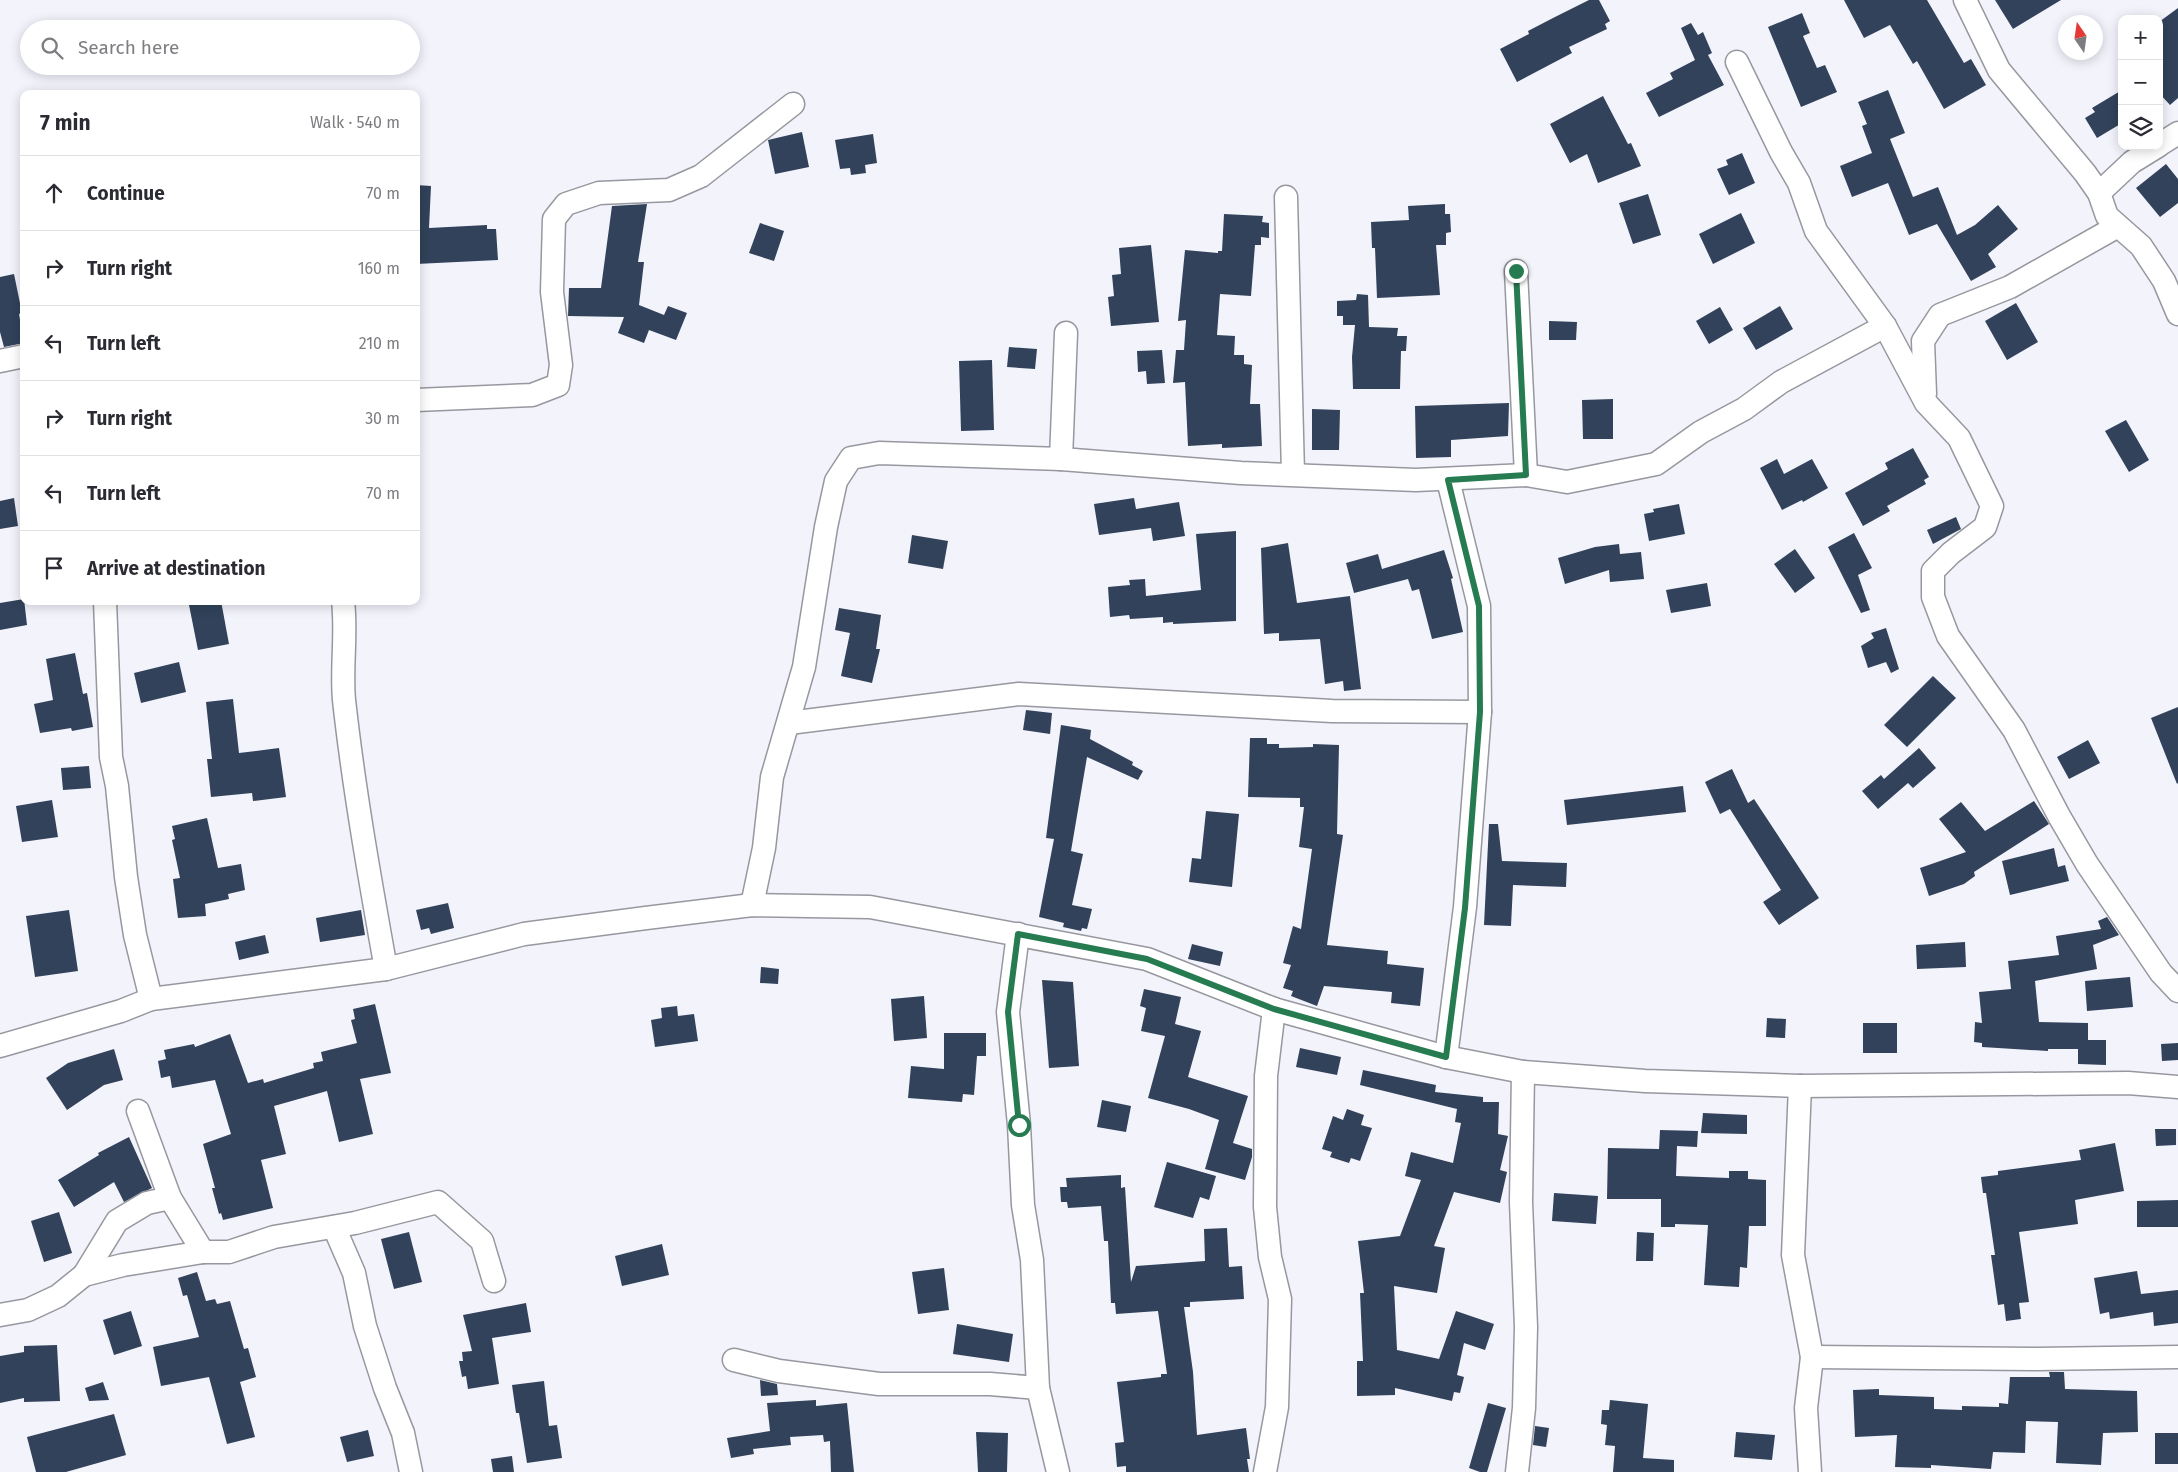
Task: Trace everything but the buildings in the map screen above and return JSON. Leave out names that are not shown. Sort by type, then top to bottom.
[{"type":"street","points":[[1965,0],[1999,70],[2033,108],[2099,193],[2106,216],[2141,246],[2164,281],[2178,314]]},
{"type":"street","points":[[1738,62],[1781,152],[1799,183],[1816,231],[1885,326],[1926,404],[1959,438],[1992,506],[1985,527],[1951,553],[1933,571],[1932,597],[1948,636],[2014,730],[2059,816],[2087,864],[2160,973],[2178,991]]},
{"type":"street","points":[[420,400],[532,395],[558,385],[561,364],[552,292],[554,219],[566,204],[599,193],[669,190],[701,176],[793,104]]},
{"type":"street","points":[[2163,143],[2178,133]]},
{"type":"street","points":[[2099,193],[2132,162],[2152,150]]},
{"type":"street","points":[[1286,197],[1293,474]]},
{"type":"street","points":[[1926,404],[1923,341],[1940,315],[2010,287],[2118,226]]},
{"type":"street","points":[[1516,271],[1526,475]]},
{"type":"street","points":[[752,905],[764,848],[772,777],[806,659],[826,527],[836,482],[851,458],[879,454],[1061,459],[1293,474],[1448,480],[1526,475],[1567,482],[1656,464],[1701,432],[1744,409],[1781,382],[1885,326]]},
{"type":"street","points":[[1061,459],[1066,333]]},
{"type":"street","points":[[0,361],[20,357]]},
{"type":"street","points":[[1446,1057],[1465,908],[1480,712],[1479,606],[1448,480]]},
{"type":"street","points":[[106,605],[111,757],[118,795],[126,877],[135,935],[151,999]]},
{"type":"street","points":[[343,605],[346,626],[344,697],[357,808],[386,969]]},
{"type":"street","points":[[789,723],[1019,694],[1332,711],[1480,712]]},
{"type":"street","points":[[0,1046],[121,1010],[151,999],[386,969],[524,934],[752,905],[870,907],[1147,959],[1274,1009],[1446,1057],[1522,1072],[1645,1081],[1800,1086],[2128,1083],[2178,1087]]},
{"type":"street","points":[[1018,934],[1008,1012],[1019,1125],[1023,1205],[1032,1260],[1038,1388],[1058,1472]]},
{"type":"street","points":[[1265,1472],[1276,1407],[1280,1299],[1270,1257],[1265,1206],[1266,1076],[1274,1009]]},
{"type":"street","points":[[1517,1472],[1524,1408],[1526,1328],[1521,1202],[1522,1072]]},
{"type":"street","points":[[1800,1086],[1793,1255],[1812,1357],[1806,1408],[1810,1472]]},
{"type":"street","points":[[138,1111],[170,1198],[203,1252]]},
{"type":"street","points":[[0,1316],[28,1310],[58,1296],[84,1275],[117,1221],[147,1203],[170,1198]]},
{"type":"street","points":[[84,1275],[123,1265],[203,1252],[229,1252],[274,1237],[334,1226],[438,1202],[482,1241],[494,1282]]},
{"type":"street","points":[[334,1226],[354,1273],[365,1326],[385,1388],[403,1433],[411,1472]]},
{"type":"street","points":[[1812,1357],[2036,1359],[2178,1357]]},
{"type":"street","points":[[734,1360],[779,1371],[825,1375],[879,1384],[990,1384],[1038,1388]]},
{"type":"route","points":[[1019,1125],[1008,1012],[1018,934],[1147,959],[1274,1009],[1446,1057],[1465,908],[1474,762],[1480,712],[1479,606],[1448,480],[1526,475],[1516,271]]}]
